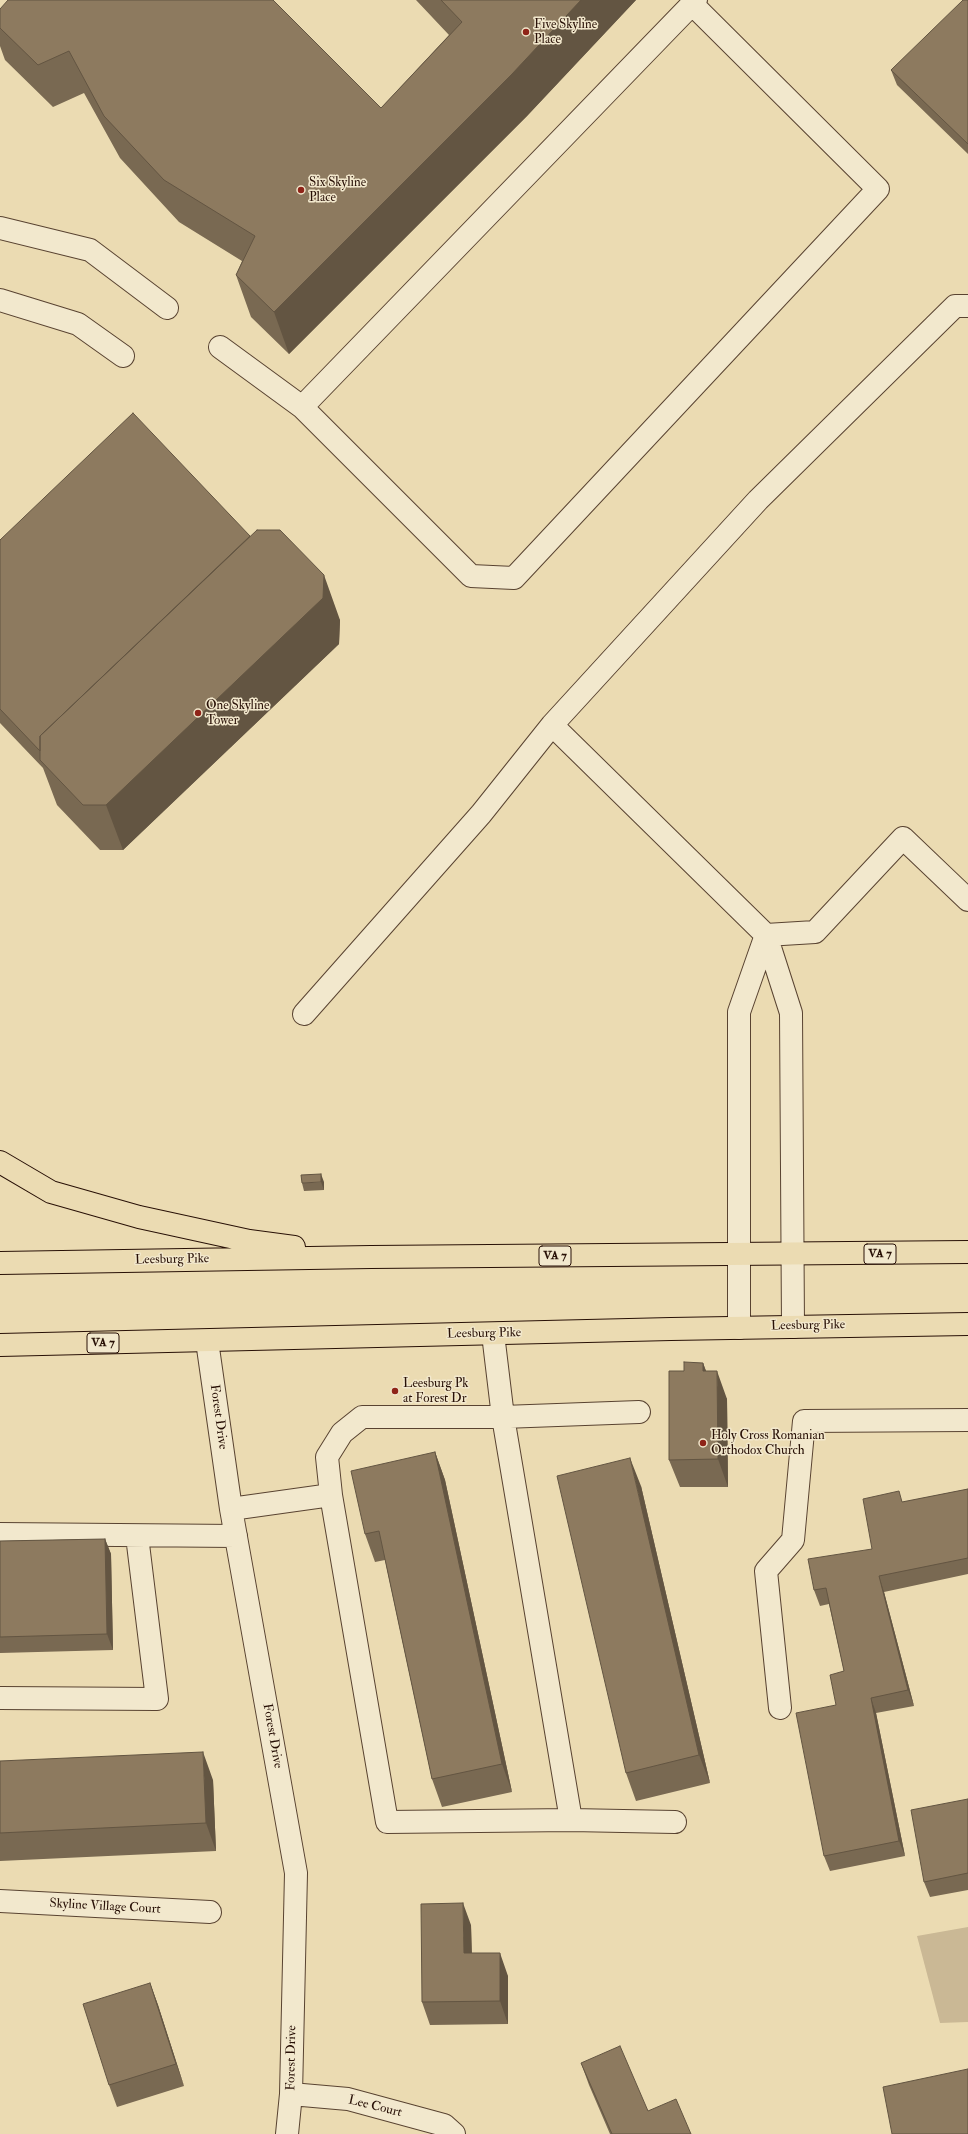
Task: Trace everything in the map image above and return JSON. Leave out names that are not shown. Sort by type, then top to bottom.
[{"type":"main road","points":[[0,1162],[51,1192],[139,1217],[249,1241],[370,1257]]},
{"type":"main road","name":"Leesburg Pike","points":[[0,1263],[370,1257],[968,1252]]},
{"type":"main road","name":"Leesburg Pike","points":[[0,1345],[794,1326],[968,1324]]},
{"type":"street","points":[[220,347],[302,407],[471,576],[514,578],[878,189],[694,2],[302,407]]},
{"type":"street","points":[[0,228],[90,250],[167,308]]},
{"type":"street","points":[[0,300],[78,324],[123,356]]},
{"type":"street","points":[[304,1014],[482,814],[552,725],[758,500],[955,306],[968,306]]},
{"type":"street","points":[[552,725],[766,935],[791,1013],[794,1326]]},
{"type":"street","points":[[766,935],[815,932],[903,838],[968,900]]},
{"type":"street","points":[[739,1328],[739,1012],[766,935]]},
{"type":"street","points":[[493,1334],[503,1417],[571,1820]]},
{"type":"street","name":"Forest Drive","points":[[207,1341],[231,1510],[296,1873],[291,2094],[287,2134]]},
{"type":"street","points":[[639,1412],[503,1417],[362,1417],[342,1433],[327,1457],[331,1495],[386,1822],[571,1820],[675,1822]]},
{"type":"street","points":[[780,1708],[766,1571],[793,1540],[804,1421],[968,1420]]},
{"type":"street","points":[[231,1510],[331,1495]]},
{"type":"street","points":[[0,1534],[236,1536]]},
{"type":"street","points":[[0,1698],[157,1699],[137,1536]]},
{"type":"street","name":"Skyline Village Court","points":[[0,1901],[210,1912]]},
{"type":"street","name":"Lee Court","points":[[291,2094],[348,2099],[444,2125],[454,2134]]},
{"type":"shaded area","points":[[968,1927],[968,2022],[940,2023],[917,1936]]},
{"type":"building","name":"Six Skyline Place","points":[[8,0],[273,0],[381,108],[462,22],[441,0],[581,0],[512,74],[274,312],[236,275],[255,236],[164,180],[104,116],[69,51],[38,65],[0,28],[0,9]]},
{"type":"building","points":[[963,0],[968,0],[968,144],[891,70]]},
{"type":"building","points":[[133,413],[250,536],[40,736],[40,751],[0,709],[0,540]]},
{"type":"building","points":[[257,530],[280,530],[324,575],[323,598],[106,805],[83,805],[40,760],[40,736]]},
{"type":"building","points":[[321,1174],[321,1182],[302,1183],[301,1175]]},
{"type":"building","points":[[684,1362],[703,1363],[703,1371],[717,1371],[718,1459],[669,1460],[669,1371],[684,1371]]},
{"type":"building","points":[[435,1452],[502,1764],[432,1779],[379,1531],[365,1534],[351,1471]]},
{"type":"building","points":[[630,1458],[699,1755],[626,1773],[557,1476]]},
{"type":"building","points":[[968,1489],[968,1558],[879,1576],[908,1690],[871,1698],[899,1841],[824,1856],[796,1713],[836,1705],[830,1675],[844,1671],[826,1588],[814,1590],[808,1559],[872,1549],[863,1499],[899,1491],[902,1502]]},
{"type":"building","points":[[105,1539],[107,1634],[0,1637],[0,1541]]},
{"type":"building","points":[[203,1752],[206,1823],[0,1833],[0,1761]]},
{"type":"building","points":[[968,1799],[968,1873],[924,1882],[911,1810]]},
{"type":"building","points":[[463,1903],[464,1953],[500,1953],[500,2001],[422,2002],[421,1904]]},
{"type":"building","points":[[150,1983],[176,2064],[109,2085],[83,2004]]},
{"type":"building","points":[[620,2046],[648,2111],[676,2099],[691,2134],[612,2134],[581,2063]]},
{"type":"building","points":[[968,2069],[968,2134],[892,2134],[883,2087]]},
{"type":"place","name":"Five Skyline Place","points":[[526,32]]},
{"type":"place","name":"Six Skyline Place","points":[[301,190]]},
{"type":"place","name":"One Skyline Tower","points":[[198,713]]},
{"type":"place","name":"Leesburg Pk at Forest Dr","points":[[395,1391]]},
{"type":"place","name":"Holy Cross Romanian Orthodox Church","points":[[703,1443]]}]
